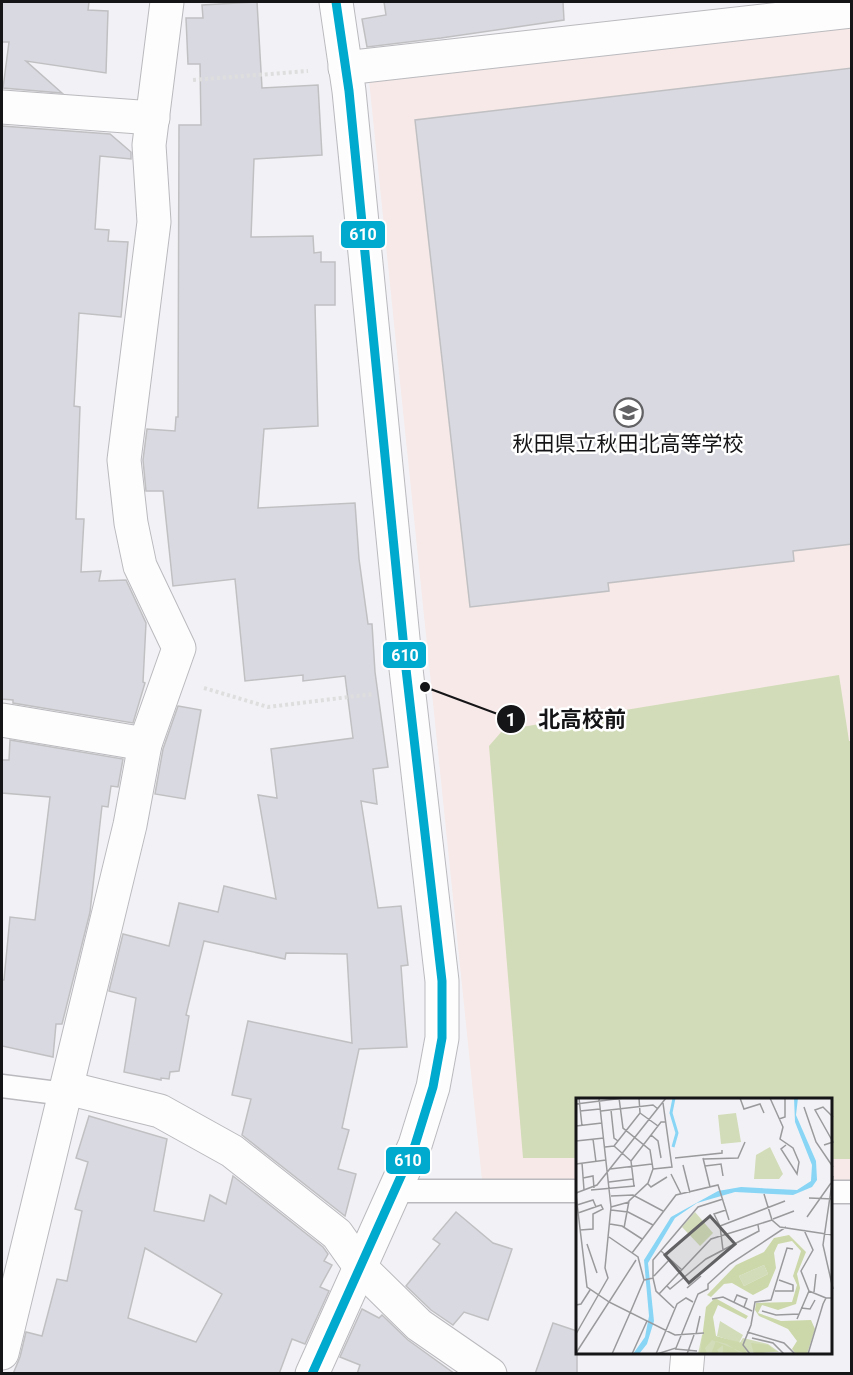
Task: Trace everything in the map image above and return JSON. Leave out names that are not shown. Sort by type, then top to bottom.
[{"type":"street","points":[[2,1353],[130,825],[145,744],[179,648],[140,566],[130,523],[124,460],[154,222],[149,145],[167,2]]},
{"type":"street","points":[[312,1374],[415,1144],[433,1087],[442,1038],[442,981],[349,91],[336,2]]},
{"type":"street","points":[[345,68],[718,14],[852,11]]},
{"type":"street","points":[[2,107],[153,118]]},
{"type":"street","points":[[2,720],[145,744]]},
{"type":"street","points":[[66,1091],[160,1111],[232,1152],[337,1234],[361,1268],[419,1325],[490,1374]]},
{"type":"street","points":[[686,1374],[688,1354]]},
{"type":"lane","points":[[2,1086],[66,1091]]},
{"type":"lane","points":[[393,1191],[576,1191]]},
{"type":"lane","points":[[832,1192],[852,1192]]},
{"type":"path","points":[[157,83],[345,68]]},
{"type":"path","points":[[170,676],[268,707],[410,690]]},
{"type":"shaded area","name":"秋田県立秋田北高等学校","points":[[851,24],[851,1181],[832,1181],[832,1098],[576,1098],[576,1180],[482,1180],[369,80]]},
{"type":"green space","points":[[839,675],[849,741],[852,741],[851,1159],[832,1159],[832,1098],[576,1098],[576,1158],[523,1158],[489,746],[503,730]]},
{"type":"building","points":[[2,2],[89,2],[88,10],[108,11],[106,73],[26,61],[62,93],[3,88],[9,42],[2,42]]},
{"type":"building","points":[[257,2],[262,88],[318,85],[322,155],[254,159],[251,237],[313,236],[314,253],[321,252],[321,262],[335,262],[335,305],[315,305],[318,426],[264,429],[258,508],[355,503],[359,559],[368,624],[372,624],[375,672],[388,767],[373,769],[377,804],[361,801],[378,908],[401,906],[408,965],[401,966],[407,1047],[359,1049],[342,1128],[349,1130],[338,1169],[356,1174],[345,1216],[242,1135],[251,1099],[232,1095],[248,1021],[352,1043],[347,954],[286,953],[285,959],[204,941],[186,1015],[189,1016],[179,1071],[170,1072],[169,1079],[161,1078],[161,1080],[124,1072],[136,998],[109,991],[123,934],[169,946],[179,903],[218,912],[224,886],[276,899],[258,795],[277,798],[271,749],[353,738],[345,676],[303,681],[303,675],[245,681],[235,579],[173,586],[163,491],[146,491],[143,460],[147,429],[175,431],[176,417],[178,417],[179,125],[201,125],[200,64],[188,64],[186,18],[203,18],[202,5]]},
{"type":"building","points":[[384,2],[563,2],[564,20],[367,47],[362,19],[386,15]]},
{"type":"building","points":[[852,68],[852,544],[793,551],[794,561],[608,583],[609,591],[470,607],[415,120]]},
{"type":"building","points":[[2,126],[110,134],[131,152],[131,159],[100,156],[95,229],[109,230],[108,241],[128,242],[121,317],[79,313],[74,406],[80,407],[76,519],[84,519],[81,572],[101,571],[99,581],[126,580],[146,623],[143,682],[145,683],[133,723],[13,703],[13,700],[2,699]]},
{"type":"building","points":[[178,706],[201,710],[185,799],[155,794],[163,749]]},
{"type":"building","points":[[10,740],[123,759],[118,787],[111,786],[108,807],[102,806],[90,912],[62,1024],[56,1024],[53,1057],[2,1046],[2,980],[4,980],[10,917],[35,920],[50,797],[2,793],[2,760],[9,760]]},
{"type":"building","points":[[89,1116],[167,1139],[154,1211],[204,1221],[210,1195],[226,1204],[233,1176],[323,1247],[328,1254],[324,1261],[332,1265],[320,1287],[329,1291],[305,1344],[292,1339],[279,1374],[13,1374],[26,1332],[42,1336],[57,1279],[67,1281],[82,1211],[75,1209],[88,1162],[76,1158]],"holes":[[[145,1248],[222,1294],[196,1342],[128,1318]]]},
{"type":"building","points":[[456,1212],[493,1243],[512,1249],[488,1320],[464,1312],[453,1325],[431,1310],[406,1286],[440,1244],[433,1239]]},
{"type":"building","points":[[362,1309],[379,1318],[382,1315],[408,1340],[455,1374],[357,1374],[360,1365],[340,1357]]},
{"type":"building","points":[[553,1323],[576,1331],[577,1374],[535,1374]]},
{"type":"transit line","name":"610","points":[[312,1374],[415,1145],[433,1087],[442,1038],[442,981],[406,669],[349,91],[336,2]]},
{"type":"place","name":"秋田県立秋田北高等学校","points":[[628,413]]},
{"type":"place","name":"北高校前","points":[[425,687]]}]
